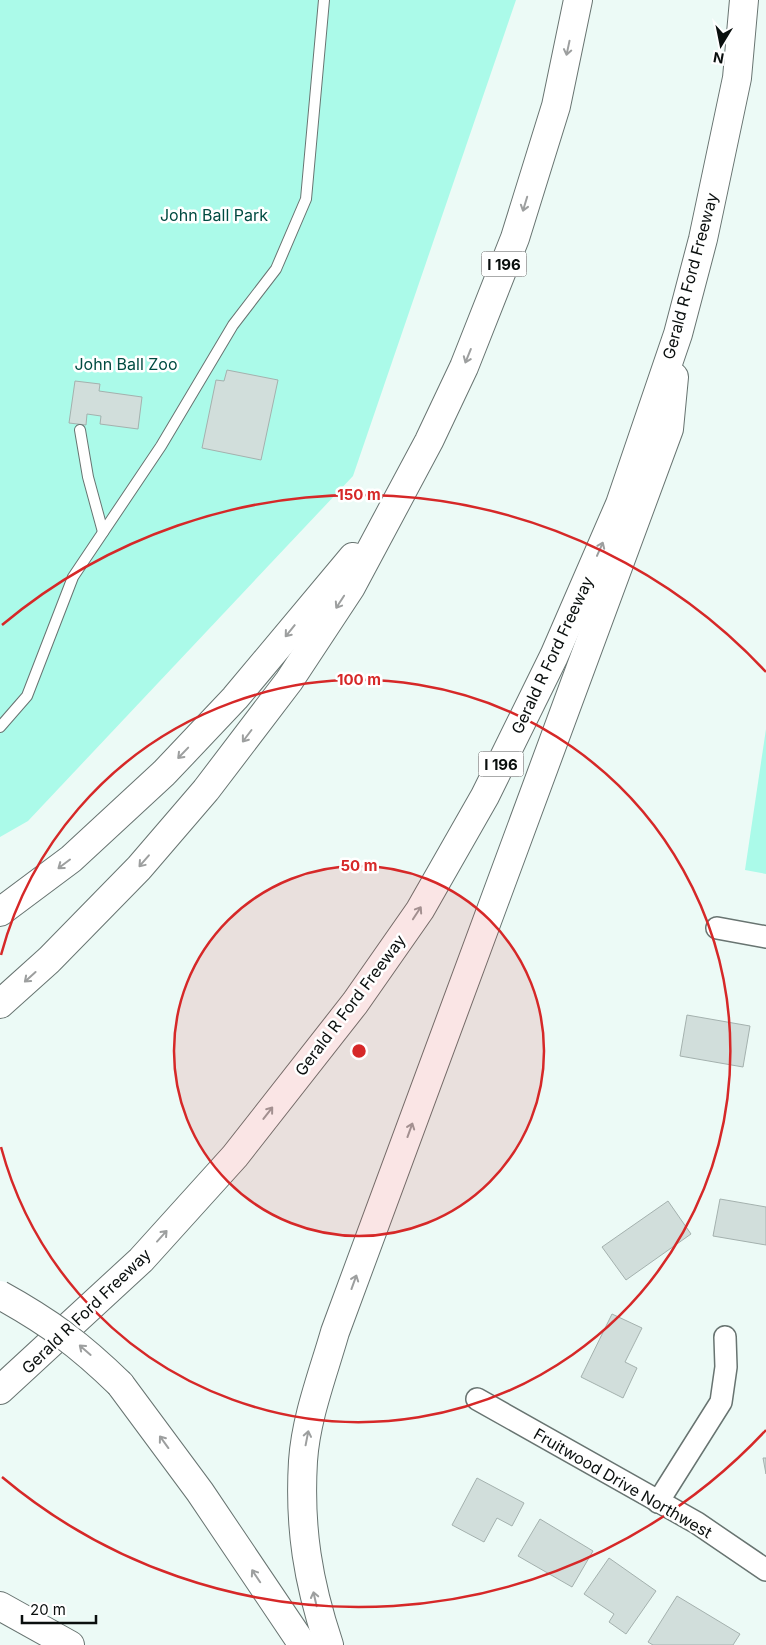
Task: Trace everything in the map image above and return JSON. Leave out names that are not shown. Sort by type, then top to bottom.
[{"type":"main road","name":"I 196","points":[[0,1004],[49,960],[139,868],[206,790],[294,673],[351,587],[389,514],[430,442],[460,375],[514,238],[556,106],[578,0]]},
{"type":"main road","name":"Gerald R Ford Freeway","points":[[0,1390],[141,1260],[235,1156],[355,1003],[420,910],[484,796],[554,656],[620,504],[678,334],[703,239],[736,78],[744,0]]},
{"type":"main road","points":[[329,1645],[315,1601],[303,1536],[303,1460],[315,1399],[335,1332],[670,429],[678,334]]},
{"type":"main road","points":[[0,912],[71,859],[164,773],[235,698],[389,514]]},
{"type":"main road","points":[[0,1295],[41,1317],[84,1350],[120,1384],[200,1492],[303,1645]]},
{"type":"main road","points":[[0,1606],[70,1645]]},
{"type":"street","points":[[717,928],[766,937]]},
{"type":"street","points":[[658,1502],[721,1402],[726,1367],[725,1337]]},
{"type":"street","name":"Fruitwood Drive Northwest","points":[[478,1399],[697,1523],[766,1570]]},
{"type":"lane","points":[[0,727],[27,696],[73,577],[161,446],[234,324],[276,269],[306,199],[324,0]]},
{"type":"lane","points":[[80,430],[88,477],[103,532]]},
{"type":"green space","name":"John Ball Park","points":[[0,0],[516,0],[353,476],[28,821],[0,837]]},
{"type":"green space","points":[[766,729],[766,874],[745,870]]},
{"type":"building","points":[[227,370],[278,380],[261,460],[202,448],[216,380],[224,381]]},
{"type":"building","points":[[75,381],[100,384],[99,391],[142,397],[138,429],[100,424],[101,416],[87,414],[86,425],[69,423]]},
{"type":"building","points":[[687,1015],[750,1026],[743,1067],[680,1056]]},
{"type":"building","points":[[720,1199],[766,1207],[766,1245],[713,1236]]},
{"type":"building","points":[[668,1201],[691,1234],[626,1280],[602,1247]]},
{"type":"building","points":[[612,1314],[642,1328],[625,1362],[637,1368],[623,1398],[581,1377]]},
{"type":"building","points":[[763,1458],[766,1458],[766,1474]]},
{"type":"building","points":[[477,1478],[524,1503],[512,1526],[497,1518],[484,1542],[452,1525]]},
{"type":"building","points":[[540,1519],[593,1551],[572,1587],[518,1556]]},
{"type":"building","points":[[609,1558],[656,1591],[626,1634],[609,1622],[614,1614],[584,1594]]},
{"type":"building","points":[[677,1596],[740,1634],[733,1645],[653,1645],[648,1642]]},
{"type":"park label","name":"John Ball Zoo","points":[[126,364]]}]
